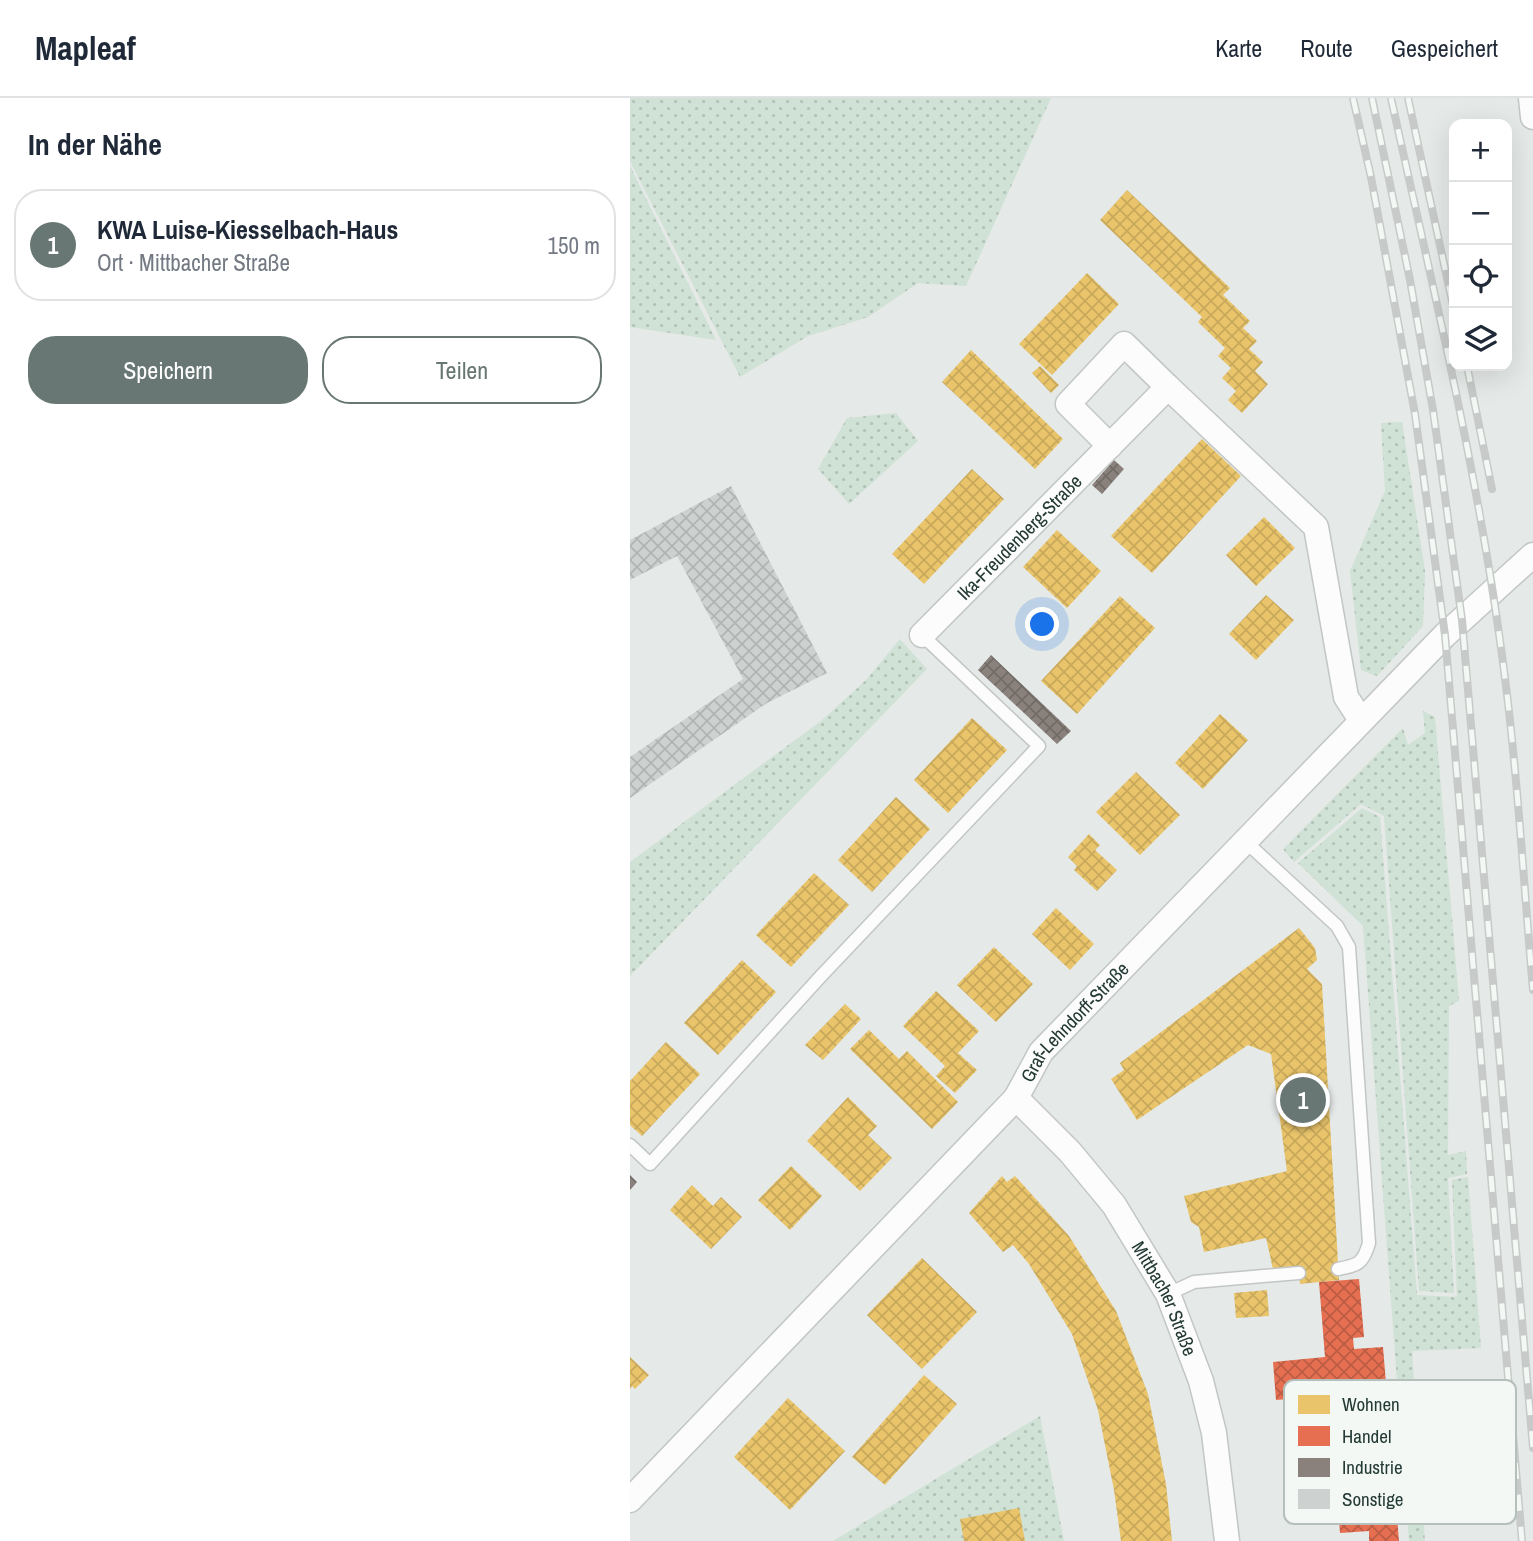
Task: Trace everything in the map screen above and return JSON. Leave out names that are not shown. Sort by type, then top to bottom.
[{"type":"street","points":[[1531,98],[1533,117]]},
{"type":"street","points":[[1110,446],[1068,404],[1124,344],[1316,527],[1346,697],[1361,720]]},
{"type":"street","name":"Ika-Freudenberg-Straße","points":[[922,635],[1168,387]]},
{"type":"street","name":"Graf-Lehndorff-Straße","points":[[630,1500],[1016,1098],[1041,1052],[1445,635],[1533,555]]},
{"type":"street","name":"Mittbacher Straße","points":[[1016,1098],[1070,1152],[1114,1205],[1167,1294],[1201,1381],[1214,1433],[1227,1541]]},
{"type":"lane","name":"Ika-Freudenberg-Straße","points":[[630,1145],[650,1164],[821,976],[1039,746],[922,635]]},
{"type":"lane","points":[[1246,842],[1338,926],[1349,947],[1369,1243],[1365,1256],[1356,1266],[1338,1269]]},
{"type":"lane","points":[[1167,1294],[1194,1282],[1299,1273]]},
{"type":"green space","points":[[630,98],[1051,98],[966,286],[918,283],[868,317],[808,336],[740,377],[630,161]]},
{"type":"green space","points":[[630,166],[716,340],[630,327]]},
{"type":"green space","points":[[896,413],[918,441],[849,504],[818,469],[847,418]]},
{"type":"green space","points":[[1402,422],[1425,571],[1423,626],[1377,676],[1361,670],[1350,571],[1385,491],[1381,423]]},
{"type":"green space","points":[[900,639],[927,669],[630,976],[630,862],[821,721],[866,680]]},
{"type":"green space","points":[[1423,711],[1435,717],[1459,1001],[1449,1006],[1448,1155],[1466,1151],[1467,1174],[1448,1178],[1454,1293],[1419,1291],[1384,816],[1361,804],[1294,862],[1283,849],[1403,728],[1408,745],[1425,733]]},
{"type":"green space","points":[[1362,808],[1380,817],[1417,1295],[1457,1297],[1452,1180],[1468,1177],[1481,1348],[1412,1351],[1414,1380],[1397,1380],[1363,926],[1298,863]]},
{"type":"green space","points":[[1040,1416],[1064,1541],[833,1541]]},
{"type":"green space","points":[[1408,1524],[1424,1524],[1425,1541],[1409,1541]]},
{"type":"building: Wohnen","points":[[1127,190],[1230,288],[1223,295],[1250,321],[1243,328],[1257,341],[1249,349],[1263,362],[1255,371],[1268,384],[1242,413],[1228,400],[1236,391],[1222,378],[1231,368],[1218,356],[1225,348],[1198,322],[1202,317],[1100,220]]},
{"type":"building: Wohnen","points":[[1087,273],[1119,304],[1052,375],[1019,344]]},
{"type":"building: Wohnen","points":[[971,350],[1063,439],[1035,469],[942,382]]},
{"type":"building: Wohnen","points":[[1040,366],[1059,385],[1051,393],[1032,373]]},
{"type":"building: Wohnen","points":[[1202,439],[1241,476],[1152,573],[1111,536]]},
{"type":"building: Wohnen","points":[[972,469],[1004,499],[924,584],[892,554]]},
{"type":"building: Wohnen","points":[[1264,517],[1295,548],[1256,586],[1226,555]]},
{"type":"building: Wohnen","points":[[1057,530],[1101,571],[1067,608],[1023,567]]},
{"type":"building: Wohnen","points":[[1266,595],[1294,620],[1256,660],[1229,634]]},
{"type":"building: Wohnen","points":[[1120,596],[1155,628],[1077,714],[1041,681]]},
{"type":"building: Wohnen","points":[[1220,714],[1248,740],[1203,789],[1175,763]]},
{"type":"building: Wohnen","points":[[972,718],[1007,750],[948,813],[914,780]]},
{"type":"building: Wohnen","points":[[1136,772],[1180,815],[1140,855],[1096,812]]},
{"type":"building: Wohnen","points":[[896,797],[930,829],[872,892],[838,860]]},
{"type":"building: Wohnen","points":[[1089,834],[1100,845],[1095,850],[1117,870],[1097,891],[1074,870],[1077,866],[1068,857]]},
{"type":"building: Wohnen","points":[[814,873],[849,905],[791,967],[756,935]]},
{"type":"building: Wohnen","points":[[1056,908],[1094,944],[1070,970],[1032,934]]},
{"type":"building: Wohnen","points":[[1299,928],[1315,948],[1317,960],[1307,969],[1322,984],[1339,1280],[1300,1284],[1298,1266],[1273,1269],[1266,1238],[1204,1252],[1199,1227],[1191,1222],[1184,1196],[1287,1171],[1271,1054],[1248,1045],[1137,1120],[1111,1079],[1124,1070],[1120,1063]]},
{"type":"building: Wohnen","points":[[994,947],[1033,984],[996,1022],[957,985]]},
{"type":"building: Wohnen","points":[[742,960],[776,992],[718,1055],[684,1023]]},
{"type":"building: Wohnen","points":[[936,991],[979,1031],[958,1053],[977,1070],[955,1093],[936,1076],[945,1066],[903,1026]]},
{"type":"building: Wohnen","points":[[845,1004],[861,1019],[823,1060],[805,1045]]},
{"type":"building: Wohnen","points":[[869,1030],[899,1059],[907,1051],[958,1102],[932,1129],[850,1049]]},
{"type":"building: Wohnen","points":[[666,1042],[700,1074],[642,1136],[630,1125],[630,1081]]},
{"type":"building: Wohnen","points":[[848,1097],[877,1126],[868,1135],[892,1158],[860,1191],[807,1141]]},
{"type":"building: Wohnen","points":[[791,1166],[822,1196],[790,1230],[758,1200]]},
{"type":"building: Wohnen","points":[[1002,1176],[1007,1182],[1015,1176],[1069,1236],[1116,1311],[1148,1394],[1166,1484],[1172,1541],[1121,1541],[1098,1410],[1072,1334],[1029,1264],[1013,1245],[1003,1252],[969,1213]]},
{"type":"building: Wohnen","points":[[692,1185],[713,1206],[721,1197],[742,1217],[711,1249],[670,1210]]},
{"type":"building: Wohnen","points":[[922,1258],[977,1312],[922,1369],[867,1315]]},
{"type":"building: Wohnen","points":[[1267,1290],[1269,1316],[1236,1318],[1234,1293]]},
{"type":"building: Wohnen","points":[[630,1357],[649,1375],[635,1389],[632,1386],[630,1389]]},
{"type":"building: Wohnen","points":[[924,1375],[957,1404],[885,1485],[852,1457]]},
{"type":"building: Wohnen","points":[[788,1398],[845,1451],[790,1510],[734,1457]]},
{"type":"building: Wohnen","points":[[1019,1508],[1025,1541],[964,1541],[960,1519]]},
{"type":"building: Handel","points":[[1359,1279],[1364,1337],[1353,1338],[1354,1349],[1383,1347],[1386,1380],[1284,1380],[1284,1399],[1276,1400],[1273,1362],[1325,1357],[1319,1282]]},
{"type":"building: Handel","points":[[1339,1524],[1398,1524],[1399,1541],[1369,1541],[1369,1531],[1340,1533]]},
{"type":"building: Industrie","points":[[1114,460],[1124,469],[1102,494],[1092,485]]},
{"type":"building: Industrie","points":[[991,655],[1071,731],[1057,744],[978,670]]},
{"type":"building: Industrie","points":[[630,1175],[637,1182],[630,1190]]},
{"type":"building: Sonstige","points":[[731,486],[827,673],[767,703],[630,798],[630,757],[743,679],[677,556],[630,580],[630,540]]},
{"type":"railway","points":[[1353,98],[1371,177],[1415,414],[1445,635],[1508,1380]]},
{"type":"railway","points":[[1372,98],[1410,280],[1433,410],[1462,620],[1533,1448]]},
{"type":"railway","points":[[1391,98],[1452,372],[1491,579],[1511,733],[1533,990]]},
{"type":"railway","points":[[1408,98],[1454,308]]},
{"type":"railway","points":[[1468,371],[1492,489]]},
{"type":"railway","points":[[1516,1470],[1522,1541]]},
{"type":"place","name":"KWA Luise-Kiesselbach-Haus","points":[[1303,1100]]}]
